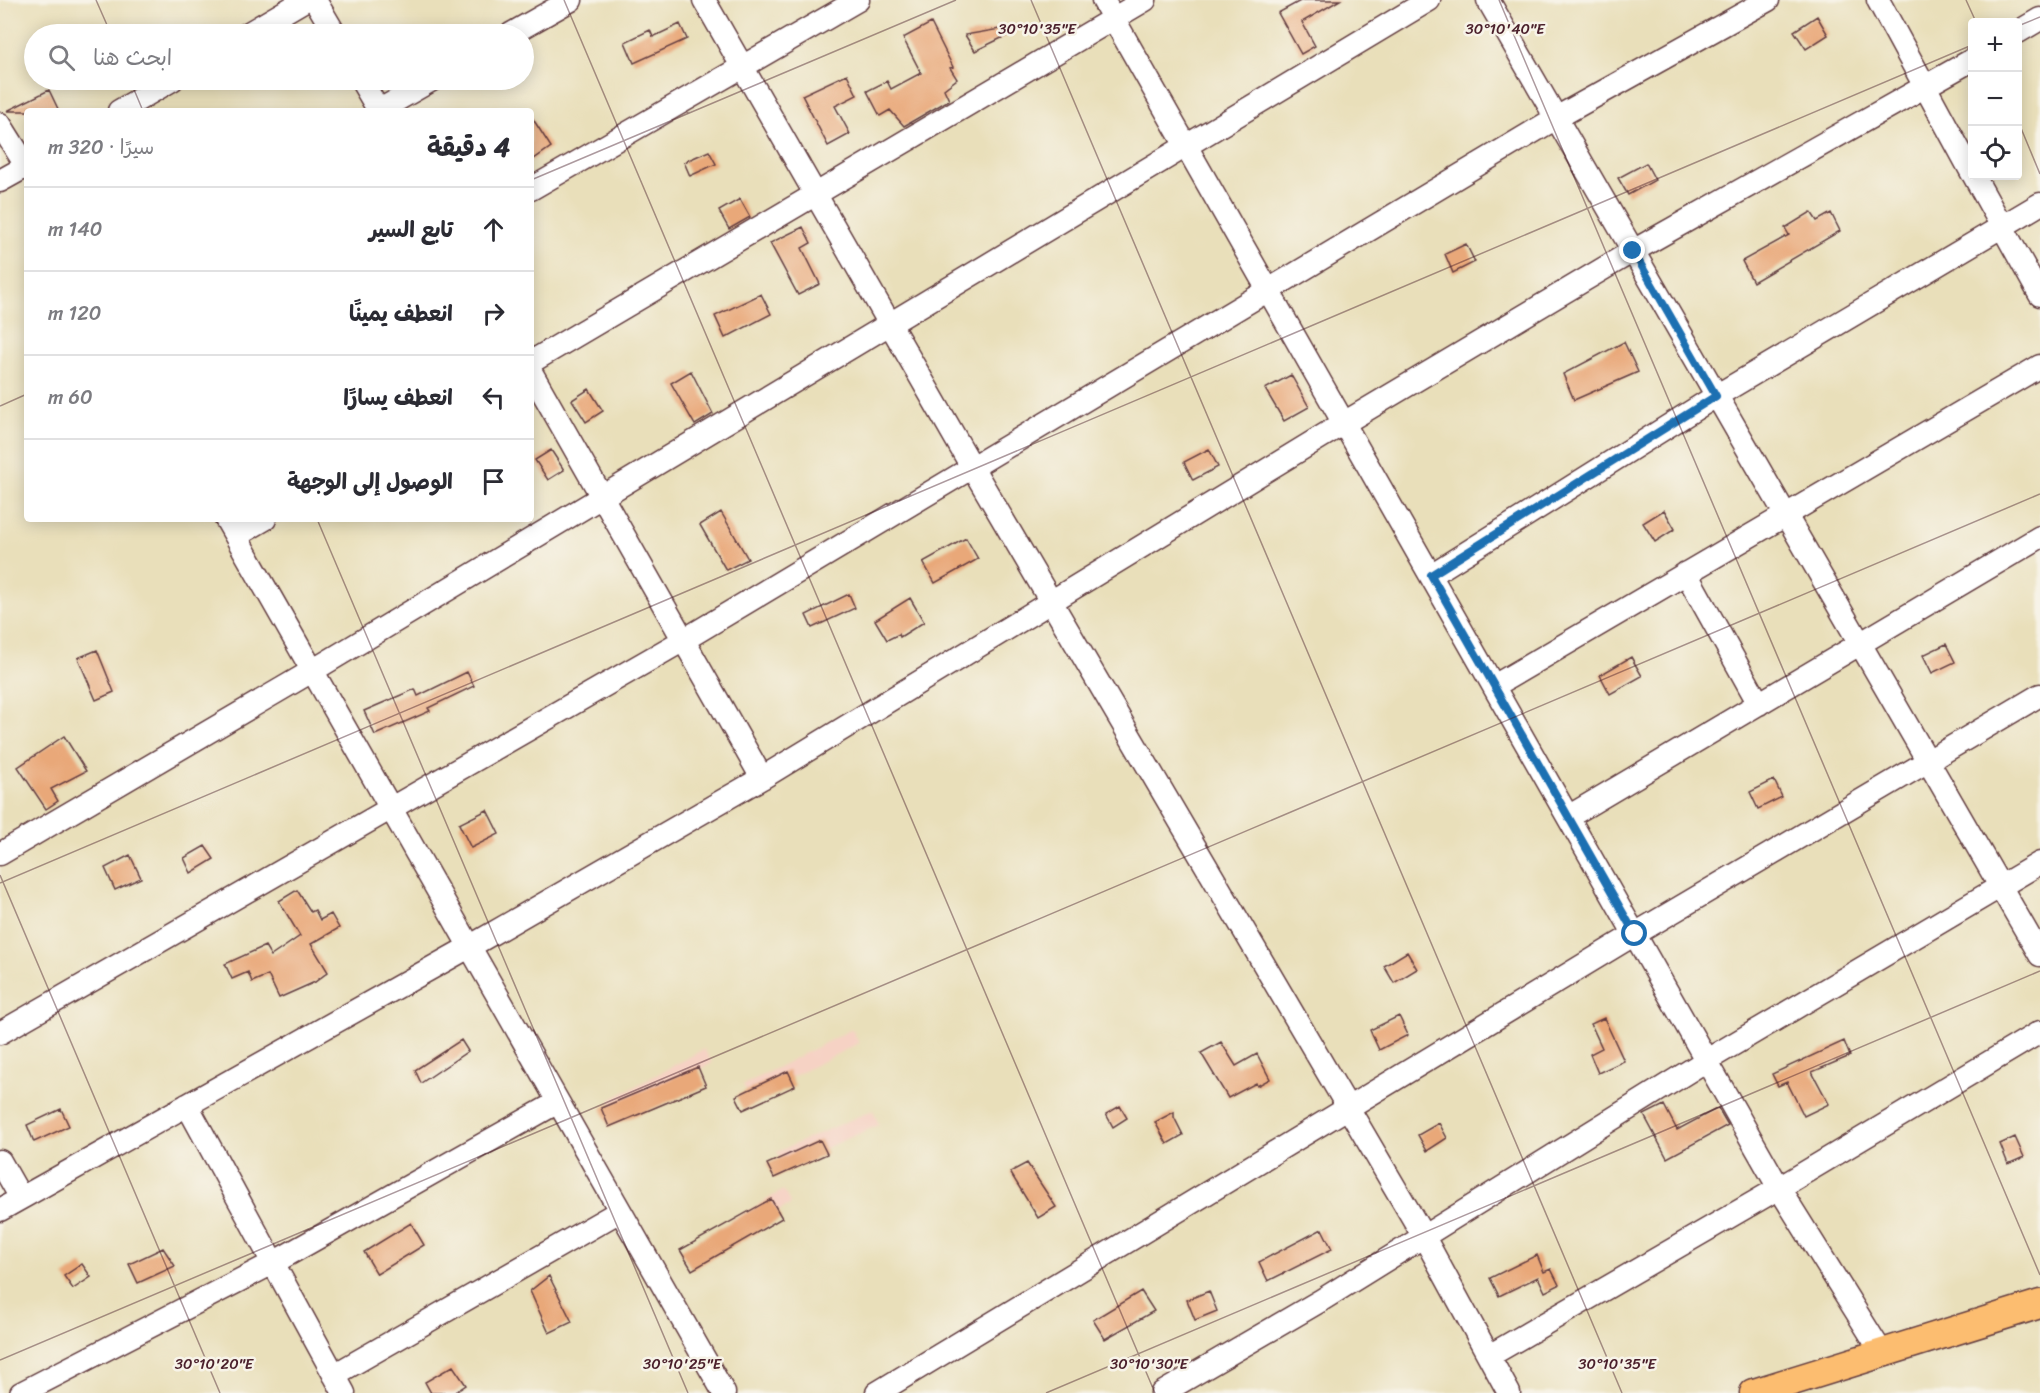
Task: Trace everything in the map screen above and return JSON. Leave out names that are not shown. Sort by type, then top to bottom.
[{"type":"main road","points":[[1754,1393],[1810,1385],[1882,1353],[2040,1304]]},
{"type":"street","points":[[264,24],[305,0]]},
{"type":"street","points":[[315,0],[329,24]]},
{"type":"street","points":[[529,24],[571,0]]},
{"type":"street","points":[[704,0],[818,194],[972,467],[1424,1237],[1509,1393]]},
{"type":"street","points":[[534,187],[858,0]]},
{"type":"street","points":[[534,360],[818,194],[1108,9],[1145,0]]},
{"type":"street","points":[[0,854],[312,671],[1429,0]]},
{"type":"street","points":[[1488,0],[2040,955]]},
{"type":"street","points":[[0,1032],[682,641],[1556,118],[1768,0]]},
{"type":"street","points":[[1878,0],[1968,165]]},
{"type":"street","points":[[1108,9],[1779,1188],[1882,1353]]},
{"type":"street","points":[[2022,30],[2040,19]]},
{"type":"street","points":[[0,1210],[469,947],[762,778],[1344,423],[1633,251],[1968,62]]},
{"type":"street","points":[[124,108],[155,90]]},
{"type":"street","points":[[367,90],[377,108]]},
{"type":"street","points":[[384,108],[415,90]]},
{"type":"street","points":[[0,124],[24,161]]},
{"type":"street","points":[[0,181],[24,168]]},
{"type":"street","points":[[1976,180],[2040,295]]},
{"type":"street","points":[[1431,575],[1716,396],[2040,204]]},
{"type":"street","points":[[1494,686],[2040,366]]},
{"type":"street","points":[[534,377],[762,778]]},
{"type":"street","points":[[254,522],[231,528],[724,1393]]},
{"type":"street","points":[[1568,817],[2040,537]]},
{"type":"street","points":[[1686,573],[1760,704]]},
{"type":"street","points":[[877,1393],[1635,934],[2040,695]]},
{"type":"street","points":[[1162,1393],[1320,1301],[1707,1060],[2040,863]]},
{"type":"street","points":[[1489,1356],[1779,1188],[2040,1032]]},
{"type":"street","points":[[21,1393],[273,1263],[558,1102]]},
{"type":"street","points":[[187,1105],[339,1384],[620,1211]]},
{"type":"street","points":[[0,1161],[21,1198]]},
{"type":"shaded area","points":[[852,1029],[859,1043],[750,1098],[743,1085]]},
{"type":"shaded area","points":[[704,1049],[712,1063],[617,1114],[610,1100]]},
{"type":"shaded area","points":[[873,1110],[879,1125],[784,1166],[777,1152]]},
{"type":"shaded area","points":[[783,1190],[791,1204],[700,1257],[692,1244]]},
{"type":"building","points":[[1302,0],[1340,0],[1302,22],[1315,46],[1301,54],[1278,13]]},
{"type":"building","points":[[1817,16],[1828,35],[1806,49],[1794,31]]},
{"type":"building","points":[[931,23],[957,79],[944,89],[949,100],[904,126],[890,110],[880,116],[867,91],[887,81],[891,89],[921,73],[903,38]]},
{"type":"building","points":[[680,24],[687,39],[634,63],[625,42],[650,30],[653,37]]},
{"type":"building","points":[[1017,26],[1018,30],[975,51],[965,35]]},
{"type":"building","points":[[847,74],[857,95],[835,106],[850,134],[828,146],[802,95]]},
{"type":"building","points":[[49,90],[58,108],[24,108],[24,111],[7,111]]},
{"type":"building","points":[[534,121],[551,147],[534,159]]},
{"type":"building","points":[[709,151],[716,164],[690,176],[684,162]]},
{"type":"building","points":[[1646,163],[1655,180],[1628,195],[1618,178]]},
{"type":"building","points":[[740,199],[750,217],[729,229],[719,211]]},
{"type":"building","points":[[1811,212],[1817,221],[1831,213],[1840,231],[1753,282],[1742,261],[1789,235],[1785,228]]},
{"type":"building","points":[[803,227],[811,243],[802,248],[820,284],[798,295],[770,243]]},
{"type":"building","points":[[1466,244],[1475,262],[1453,273],[1445,254]]},
{"type":"building","points":[[761,294],[771,314],[725,338],[715,316]]},
{"type":"building","points":[[1624,342],[1638,372],[1574,400],[1563,374]]},
{"type":"building","points":[[691,371],[713,414],[695,425],[671,383]]},
{"type":"building","points":[[1291,375],[1309,407],[1284,421],[1265,389]]},
{"type":"building","points":[[589,389],[603,411],[586,422],[572,400]]},
{"type":"building","points":[[1209,449],[1218,467],[1193,480],[1184,462]]},
{"type":"building","points":[[551,450],[564,470],[548,480],[535,460]]},
{"type":"building","points":[[1664,510],[1675,529],[1655,542],[1643,523]]},
{"type":"building","points":[[721,512],[748,559],[726,570],[700,525]]},
{"type":"building","points":[[966,538],[978,559],[935,583],[923,562]]},
{"type":"building","points":[[849,594],[855,608],[812,628],[806,615]]},
{"type":"building","points":[[910,598],[924,622],[900,637],[899,634],[887,640],[875,620]]},
{"type":"building","points":[[1946,644],[1955,662],[1932,673],[1923,655]]},
{"type":"building","points":[[97,650],[114,692],[96,700],[78,658]]},
{"type":"building","points":[[1631,657],[1642,676],[1610,694],[1600,675]]},
{"type":"building","points":[[467,672],[474,686],[428,708],[430,711],[375,735],[364,711],[415,689],[418,696]]},
{"type":"building","points":[[64,736],[86,771],[51,789],[58,801],[46,809],[18,767]]},
{"type":"building","points":[[1774,780],[1782,797],[1758,809],[1750,792]]},
{"type":"building","points":[[487,810],[499,834],[471,848],[459,824]]},
{"type":"building","points":[[205,846],[214,859],[191,873],[184,858]]},
{"type":"building","points":[[130,855],[141,878],[115,890],[105,868]]},
{"type":"building","points":[[297,890],[311,912],[315,910],[320,920],[331,914],[339,928],[311,944],[328,972],[315,982],[279,998],[268,975],[252,982],[248,972],[232,979],[225,964],[265,946],[271,956],[300,936],[279,901]]},
{"type":"building","points":[[1407,952],[1417,969],[1394,983],[1384,966]]},
{"type":"building","points":[[1399,1016],[1408,1035],[1379,1050],[1370,1030]]},
{"type":"building","points":[[1604,1018],[1624,1061],[1598,1073],[1590,1054],[1602,1048],[1591,1024]]},
{"type":"building","points":[[461,1040],[468,1051],[421,1083],[415,1070]]},
{"type":"building","points":[[1844,1041],[1850,1056],[1812,1072],[1829,1104],[1804,1116],[1787,1082],[1778,1086],[1772,1074]]},
{"type":"building","points":[[1221,1042],[1236,1066],[1257,1054],[1270,1079],[1257,1086],[1256,1083],[1228,1098],[1201,1053]]},
{"type":"building","points":[[698,1067],[706,1086],[609,1127],[601,1108]]},
{"type":"building","points":[[788,1071],[795,1086],[743,1110],[736,1096]]},
{"type":"building","points":[[1664,1105],[1677,1130],[1718,1108],[1728,1125],[1667,1158],[1644,1115]]},
{"type":"building","points":[[1120,1106],[1127,1118],[1113,1127],[1106,1114]]},
{"type":"building","points":[[61,1109],[69,1126],[34,1142],[27,1125]]},
{"type":"building","points":[[1174,1112],[1174,1117],[1183,1135],[1167,1144],[1155,1122]]},
{"type":"building","points":[[1439,1123],[1447,1138],[1427,1151],[1418,1135]]},
{"type":"building","points":[[2015,1137],[2024,1157],[2008,1164],[2000,1144]]},
{"type":"building","points":[[820,1140],[827,1154],[774,1178],[767,1164]]},
{"type":"building","points":[[1027,1163],[1056,1207],[1038,1218],[1010,1172]]},
{"type":"building","points":[[771,1199],[782,1218],[692,1270],[680,1250]]},
{"type":"building","points":[[411,1223],[424,1245],[377,1274],[364,1252]]},
{"type":"building","points":[[1322,1229],[1332,1249],[1268,1281],[1259,1262]]},
{"type":"building","points":[[163,1248],[175,1266],[138,1283],[129,1264]]},
{"type":"building","points":[[1537,1255],[1544,1272],[1551,1269],[1559,1285],[1545,1292],[1538,1277],[1499,1296],[1490,1278]]},
{"type":"building","points":[[82,1264],[91,1277],[73,1289],[64,1276]]},
{"type":"building","points":[[549,1276],[572,1322],[549,1333],[530,1291]]},
{"type":"building","points":[[1141,1291],[1154,1311],[1105,1339],[1093,1320]]},
{"type":"building","points":[[1209,1291],[1217,1311],[1195,1320],[1187,1300]]},
{"type":"building","points":[[453,1366],[466,1385],[454,1393],[431,1393],[425,1382]]},
{"type":"route","points":[[1633,251],[1716,396],[1431,575],[1635,934]]}]
